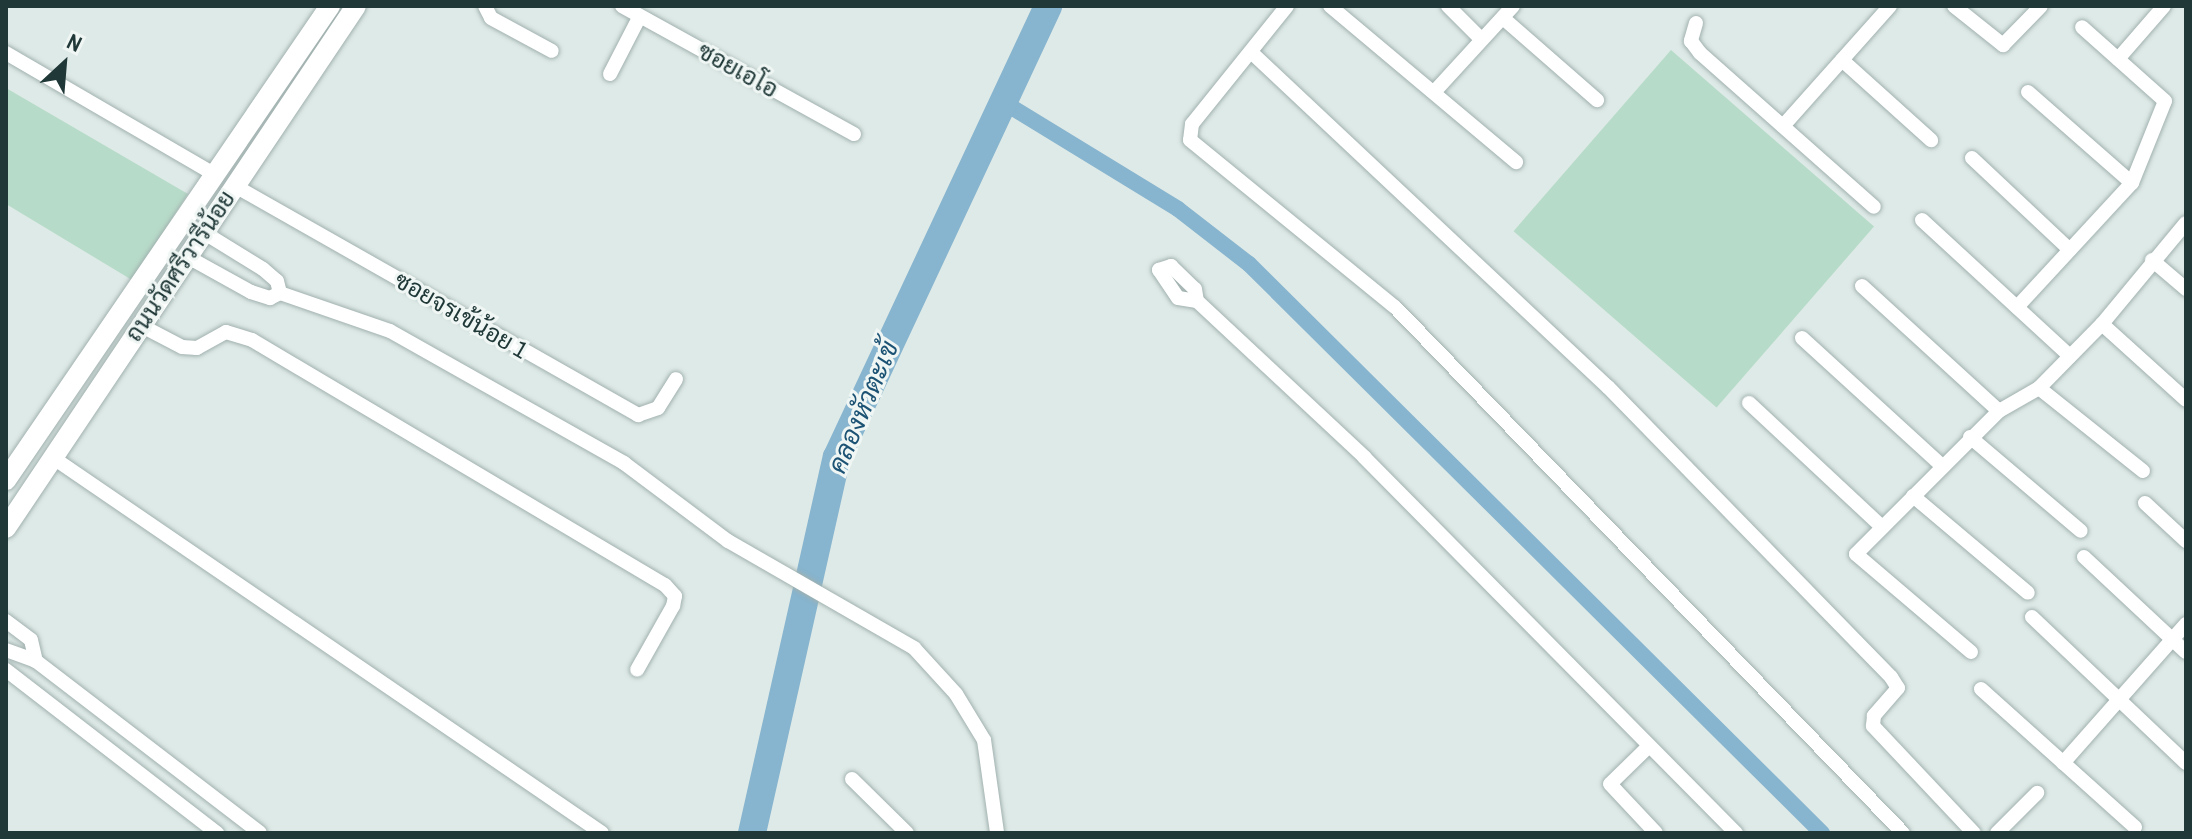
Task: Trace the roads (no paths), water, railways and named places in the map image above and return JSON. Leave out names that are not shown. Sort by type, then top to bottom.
[{"type":"main road","name":"ถนนวัดศรีวารีน้อย","points":[[6,480],[330,6]]},
{"type":"main road","name":"ถนนวัดศรีวารีน้อย","points":[[6,528],[356,6]]},
{"type":"main road","points":[[216,175],[235,186]]},
{"type":"street","points":[[485,6],[491,18],[552,51]]},
{"type":"street","name":"ซอยเอโอ","points":[[622,6],[854,134]]},
{"type":"street","points":[[1287,6],[1192,124],[1190,140],[1395,307],[1903,833]]},
{"type":"street","points":[[1330,6],[1436,90],[1516,162]]},
{"type":"street","points":[[1448,6],[1481,39]]},
{"type":"street","points":[[1783,126],[1890,6]]},
{"type":"street","points":[[1954,6],[2003,45],[2041,6]]},
{"type":"street","points":[[2118,59],[2164,6]]},
{"type":"street","points":[[1436,90],[1508,12],[1597,100]]},
{"type":"street","points":[[610,74],[640,16]]},
{"type":"street","points":[[1696,23],[1691,34],[1694,46],[1874,207]]},
{"type":"street","points":[[2017,307],[2132,183],[2165,101],[2082,27]]},
{"type":"street","points":[[1251,52],[1608,387],[1891,677],[1898,688],[1874,716],[1873,726],[1974,833]]},
{"type":"street","points":[[6,53],[216,175]]},
{"type":"street","points":[[1842,60],[1931,140]]},
{"type":"street","points":[[2028,92],[2132,183]]},
{"type":"street","points":[[1972,158],[2070,250]]},
{"type":"street","name":"ซอยจรเข้น้อย 1","points":[[235,186],[638,415],[658,408],[676,379]]},
{"type":"street","points":[[1922,220],[2070,356]]},
{"type":"street","points":[[1971,652],[1856,554],[1970,437],[1999,411],[2039,388],[2102,324],[2152,260],[2186,223]]},
{"type":"street","points":[[203,232],[263,269],[277,281],[280,293]]},
{"type":"street","points":[[186,256],[251,292],[270,298],[280,293],[390,331],[624,463],[728,541],[914,648],[956,694],[984,740],[997,833]]},
{"type":"street","points":[[2152,260],[2186,289]]},
{"type":"street","points":[[1862,286],[1999,411]]},
{"type":"street","points":[[1197,301],[1364,457],[1736,833]]},
{"type":"street","points":[[2102,324],[2186,400]]},
{"type":"street","points":[[140,325],[182,347],[197,348],[226,332],[252,340],[665,585],[675,596],[673,606],[637,670]]},
{"type":"street","points":[[1802,338],[1942,466]]},
{"type":"street","points":[[2039,388],[2143,471]]},
{"type":"street","points":[[1749,403],[1882,527]]},
{"type":"street","points":[[1970,437],[2081,531]]},
{"type":"street","points":[[52,457],[602,833]]},
{"type":"street","points":[[1913,496],[2028,593]]},
{"type":"street","points":[[2145,503],[2186,541]]},
{"type":"street","points":[[2084,557],[2186,652]]},
{"type":"street","points":[[2032,617],[2186,763]]},
{"type":"street","points":[[6,621],[31,640],[36,661]]},
{"type":"street","points":[[2063,763],[2186,624]]},
{"type":"street","points":[[6,650],[36,661],[260,833]]},
{"type":"street","points":[[6,670],[217,833]]},
{"type":"street","points":[[1981,689],[2135,827]]},
{"type":"street","points":[[1649,746],[1610,784],[1656,833]]},
{"type":"street","points":[[852,779],[907,833]]},
{"type":"street","points":[[1997,833],[2037,793]]},
{"type":"waterway","name":"คลองหัวตะเข้","points":[[752,833],[837,457],[1048,6]]},
{"type":"waterway","points":[[1003,102],[1178,209],[1249,264],[1822,833]]}]
